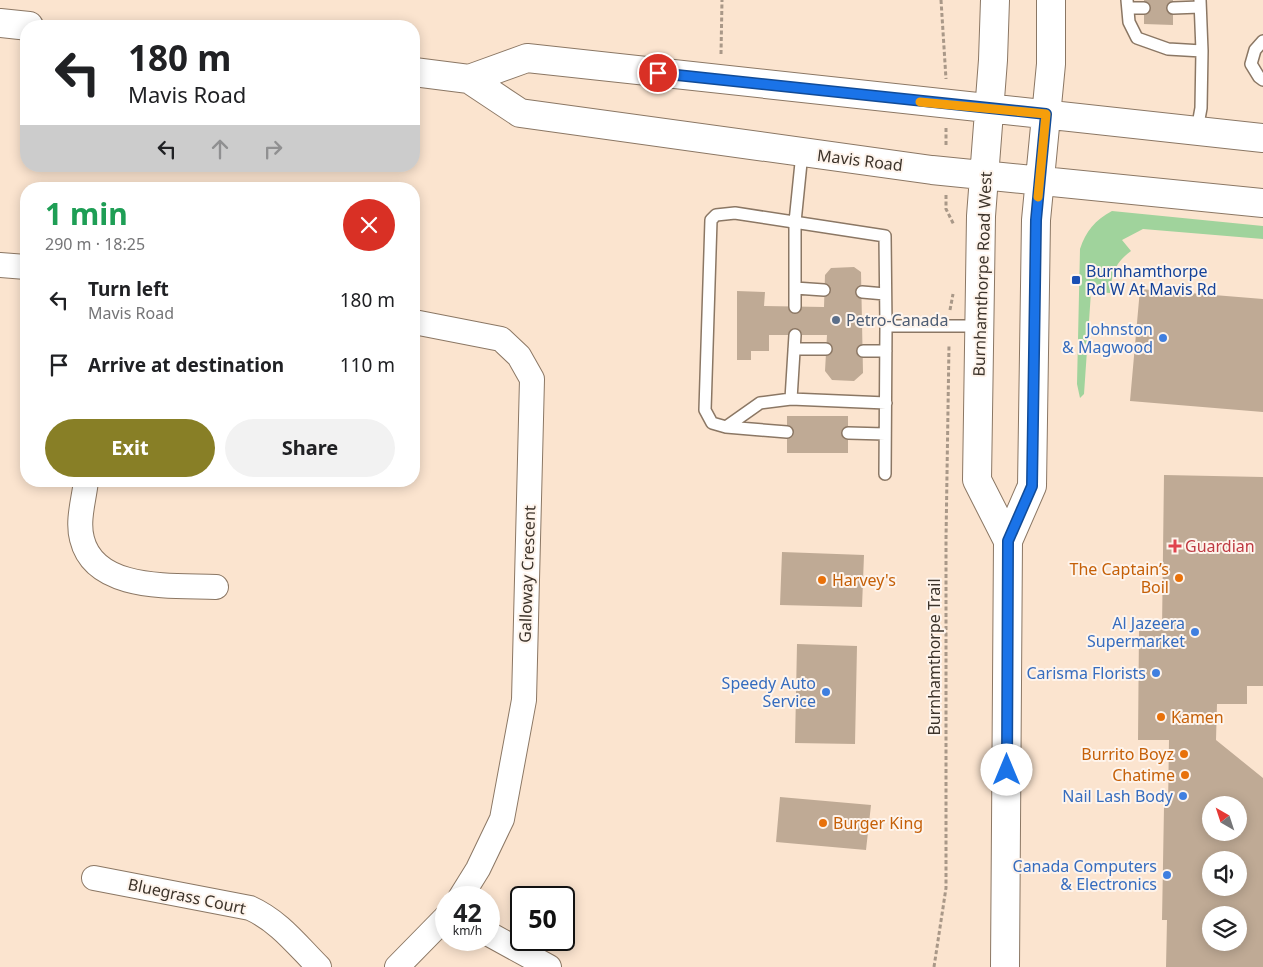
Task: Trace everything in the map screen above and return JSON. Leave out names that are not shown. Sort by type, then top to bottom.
[{"type":"main road","name":"Burnhamthorpe Road West","points":[[995,0],[981,216],[977,480],[1008,541]]},
{"type":"main road","name":"Burnhamthorpe Road West","points":[[1005,967],[1008,541],[1032,486],[1036,220],[1051,64],[1051,0]]},
{"type":"main road","points":[[0,23],[20,25]]},
{"type":"main road","name":"Mavis Road","points":[[469,79],[526,58],[1263,138]]},
{"type":"main road","name":"Mavis Road","points":[[420,73],[469,79],[520,113],[802,153],[946,171],[1263,203]]},
{"type":"street","points":[[0,265],[20,267]]},
{"type":"street","name":"Galloway Crescent","points":[[420,323],[501,339],[520,356],[532,379],[524,700],[502,818],[478,870],[468,886]]},
{"type":"street","points":[[85,487],[81,526],[82,539],[88,553],[99,567],[123,580],[216,587]]},
{"type":"street","name":"Bluegrass Court","points":[[94,878],[250,908],[265,915],[278,925],[319,967]]},
{"type":"street","points":[[398,967],[435,928]]},
{"type":"street","points":[[500,940],[549,967]]},
{"type":"lane","points":[[1144,8],[1127,4],[1129,22],[1137,38],[1168,49],[1202,51]]},
{"type":"lane","points":[[1173,8],[1200,4],[1202,108],[1197,130]]},
{"type":"lane","points":[[1263,41],[1254,50],[1252,64],[1258,77],[1263,80]]},
{"type":"lane","points":[[795,307],[795,222],[802,153]]},
{"type":"lane","points":[[787,432],[726,427],[712,422],[705,410],[711,220],[716,215],[734,213],[885,236],[885,474]]},
{"type":"lane","points":[[795,288],[824,290]]},
{"type":"lane","points":[[862,292],[885,294]]},
{"type":"lane","points":[[886,326],[979,326]]},
{"type":"lane","points":[[791,398],[795,335]]},
{"type":"lane","points":[[794,350],[826,350]]},
{"type":"lane","points":[[863,351],[886,351]]},
{"type":"lane","points":[[726,427],[760,403],[791,398],[886,403]]},
{"type":"lane","points":[[848,433],[885,434]]},
{"type":"path","points":[[721,58],[722,0]]},
{"type":"path","points":[[941,0],[946,104],[946,210]]},
{"type":"path","name":"Burnhamthorpe Trail","points":[[934,967],[946,888],[946,539],[949,346]]},
{"type":"green space","points":[[1112,211],[1263,226],[1263,239],[1143,229],[1122,240],[1131,251],[1115,269],[1110,293],[1091,292],[1084,394],[1080,398],[1077,384],[1080,249],[1092,227]]},
{"type":"building","points":[[1144,0],[1173,0],[1173,25],[1144,24]]},
{"type":"building","points":[[854,267],[861,272],[863,373],[854,381],[832,380],[825,371],[827,335],[769,335],[769,351],[751,351],[751,360],[737,360],[737,291],[765,292],[764,306],[824,307],[825,275],[831,268]]},
{"type":"building","points":[[1140,289],[1263,299],[1263,412],[1130,401]]},
{"type":"building","points":[[787,416],[848,416],[848,453],[787,453]]},
{"type":"building","points":[[1164,475],[1263,477],[1263,686],[1247,686],[1247,704],[1217,704],[1216,740],[1263,778],[1263,967],[1166,967],[1167,920],[1162,920],[1164,807],[1168,807],[1169,740],[1138,740],[1139,629],[1162,629]]},
{"type":"building","name":"Harvey's","points":[[782,552],[864,555],[862,607],[780,605]]},
{"type":"building","points":[[797,644],[857,646],[855,744],[795,743]]},
{"type":"building","name":"Burger King","points":[[780,797],[871,805],[866,850],[776,842]]},
{"type":"slow traffic","points":[[920,102],[1046,114],[1038,197]]},
{"type":"place","name":"Burnhamthorpe Rd W At Mavis Rd","points":[[1076,280]]},
{"type":"place","name":"Petro-Canada","points":[[836,320]]},
{"type":"place","name":"Johnston & Magwood","points":[[1163,338]]},
{"type":"place","name":"Guardian","points":[[1175,546]]},
{"type":"place","name":"The Captain’s Boil","points":[[1179,578]]},
{"type":"place","name":"Harvey's","points":[[822,580]]},
{"type":"place","name":"Al Jazeera Supermarket","points":[[1195,632]]},
{"type":"place","name":"Carisma Florists","points":[[1156,673]]},
{"type":"place","name":"Speedy Auto Service","points":[[826,692]]},
{"type":"place","name":"Kamen","points":[[1161,717]]},
{"type":"place","name":"Burrito Boyz","points":[[1184,754]]},
{"type":"place","name":"Chatime","points":[[1185,775]]},
{"type":"place","name":"Nail Lash Body","points":[[1183,796]]},
{"type":"place","name":"Burger King","points":[[823,823]]},
{"type":"place","name":"Canada Computers & Electronics","points":[[1167,875]]},
{"type":"route","points":[[658,73],[935,104],[1046,114],[1036,220],[1032,486],[1008,541],[1007,770]]}]
